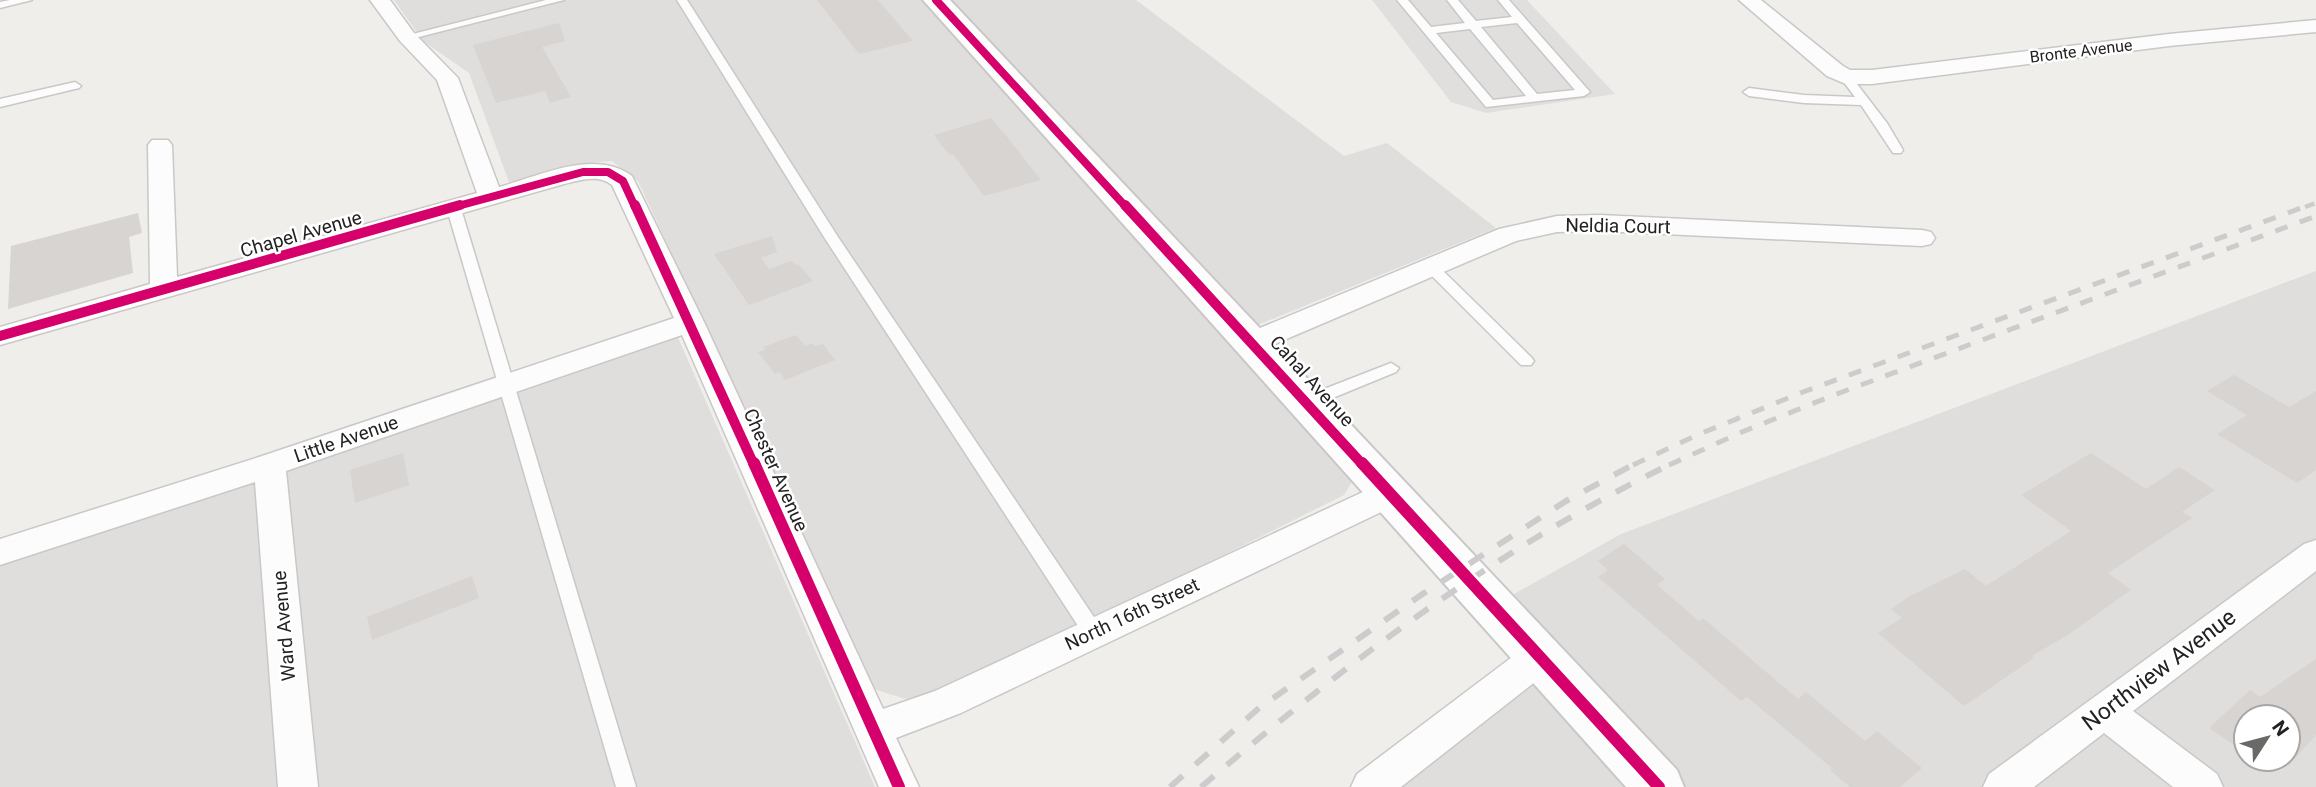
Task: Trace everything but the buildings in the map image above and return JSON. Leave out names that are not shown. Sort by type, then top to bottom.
[{"type":"street","points":[[380,0],[407,37],[447,78],[491,197]]},
{"type":"street","name":"Cahal Avenue","points":[[936,0],[1659,787]]},
{"type":"street","points":[[1749,0],[1835,71],[1846,77]]},
{"type":"street","name":"Bronte Avenue","points":[[1846,77],[1872,77],[2169,40],[2316,26]]},
{"type":"street","points":[[160,145],[163,290]]},
{"type":"street","name":"Chapel Avenue","points":[[0,336],[569,175],[592,170],[613,172]]},
{"type":"street","name":"Chester Avenue","points":[[613,172],[623,181],[690,321],[899,787]]},
{"type":"street","name":"Neldia Court","points":[[1253,342],[1508,235],[1558,224],[1600,223],[1922,239]]},
{"type":"street","name":"Little Avenue","points":[[0,552],[270,466],[690,321]]},
{"type":"street","name":"Ward Avenue","points":[[270,466],[298,787]]},
{"type":"street","name":"North 16th Street","points":[[873,730],[948,702],[1389,494]]},
{"type":"street","name":"Northview Avenue","points":[[2003,787],[2316,553]]},
{"type":"street","points":[[1371,787],[1541,656]]},
{"type":"street","points":[[2104,711],[2203,787]]},
{"type":"lane","points":[[0,5],[27,0]]},
{"type":"lane","points":[[407,37],[559,0]]},
{"type":"lane","points":[[682,0],[831,237],[1093,632]]},
{"type":"lane","points":[[1402,0],[1490,104],[1584,92],[1503,0]]},
{"type":"lane","points":[[1452,0],[1534,98]]},
{"type":"lane","points":[[1428,31],[1520,19]]},
{"type":"lane","points":[[1846,77],[1883,125],[1897,150]]},
{"type":"lane","points":[[0,103],[75,86]]},
{"type":"lane","points":[[1749,92],[1804,99],[1863,101]]},
{"type":"lane","points":[[454,209],[626,787]]},
{"type":"lane","points":[[1431,267],[1526,361]]},
{"type":"lane","points":[[1307,402],[1391,368]]},
{"type":"shaded area","points":[[394,0],[925,0],[1356,475],[1344,495],[950,692],[905,699],[874,689],[638,181],[612,161],[589,163],[540,178],[509,182],[469,73],[423,41]]},
{"type":"shaded area","points":[[948,0],[1136,0],[1344,156],[1387,143],[1496,228],[1255,326]]},
{"type":"shaded area","points":[[1372,0],[1527,0],[1615,94],[1486,113],[1451,102]]},
{"type":"shaded area","points":[[2316,271],[2316,787],[1683,787],[1507,598],[1621,534]]},
{"type":"shaded area","points":[[676,333],[875,787],[0,787],[0,561]]},
{"type":"shaded area","points":[[1518,655],[1638,787],[1353,787]]},
{"type":"railway","points":[[2305,207],[2316,203]]},
{"type":"railway","points":[[1633,465],[1697,435],[1803,392],[2309,205]]},
{"type":"railway","points":[[1670,465],[1834,395],[2316,216]]},
{"type":"railway","points":[[1170,787],[1259,708],[1424,593],[1566,501],[1636,463]]},
{"type":"railway","points":[[1201,787],[1311,696],[1426,610],[1546,532],[1670,465]]},
{"type":"cycle path","points":[[936,0],[1659,787]]},
{"type":"cycle path","points":[[0,336],[557,178],[592,171],[616,175],[623,181],[690,322],[899,787]]}]
